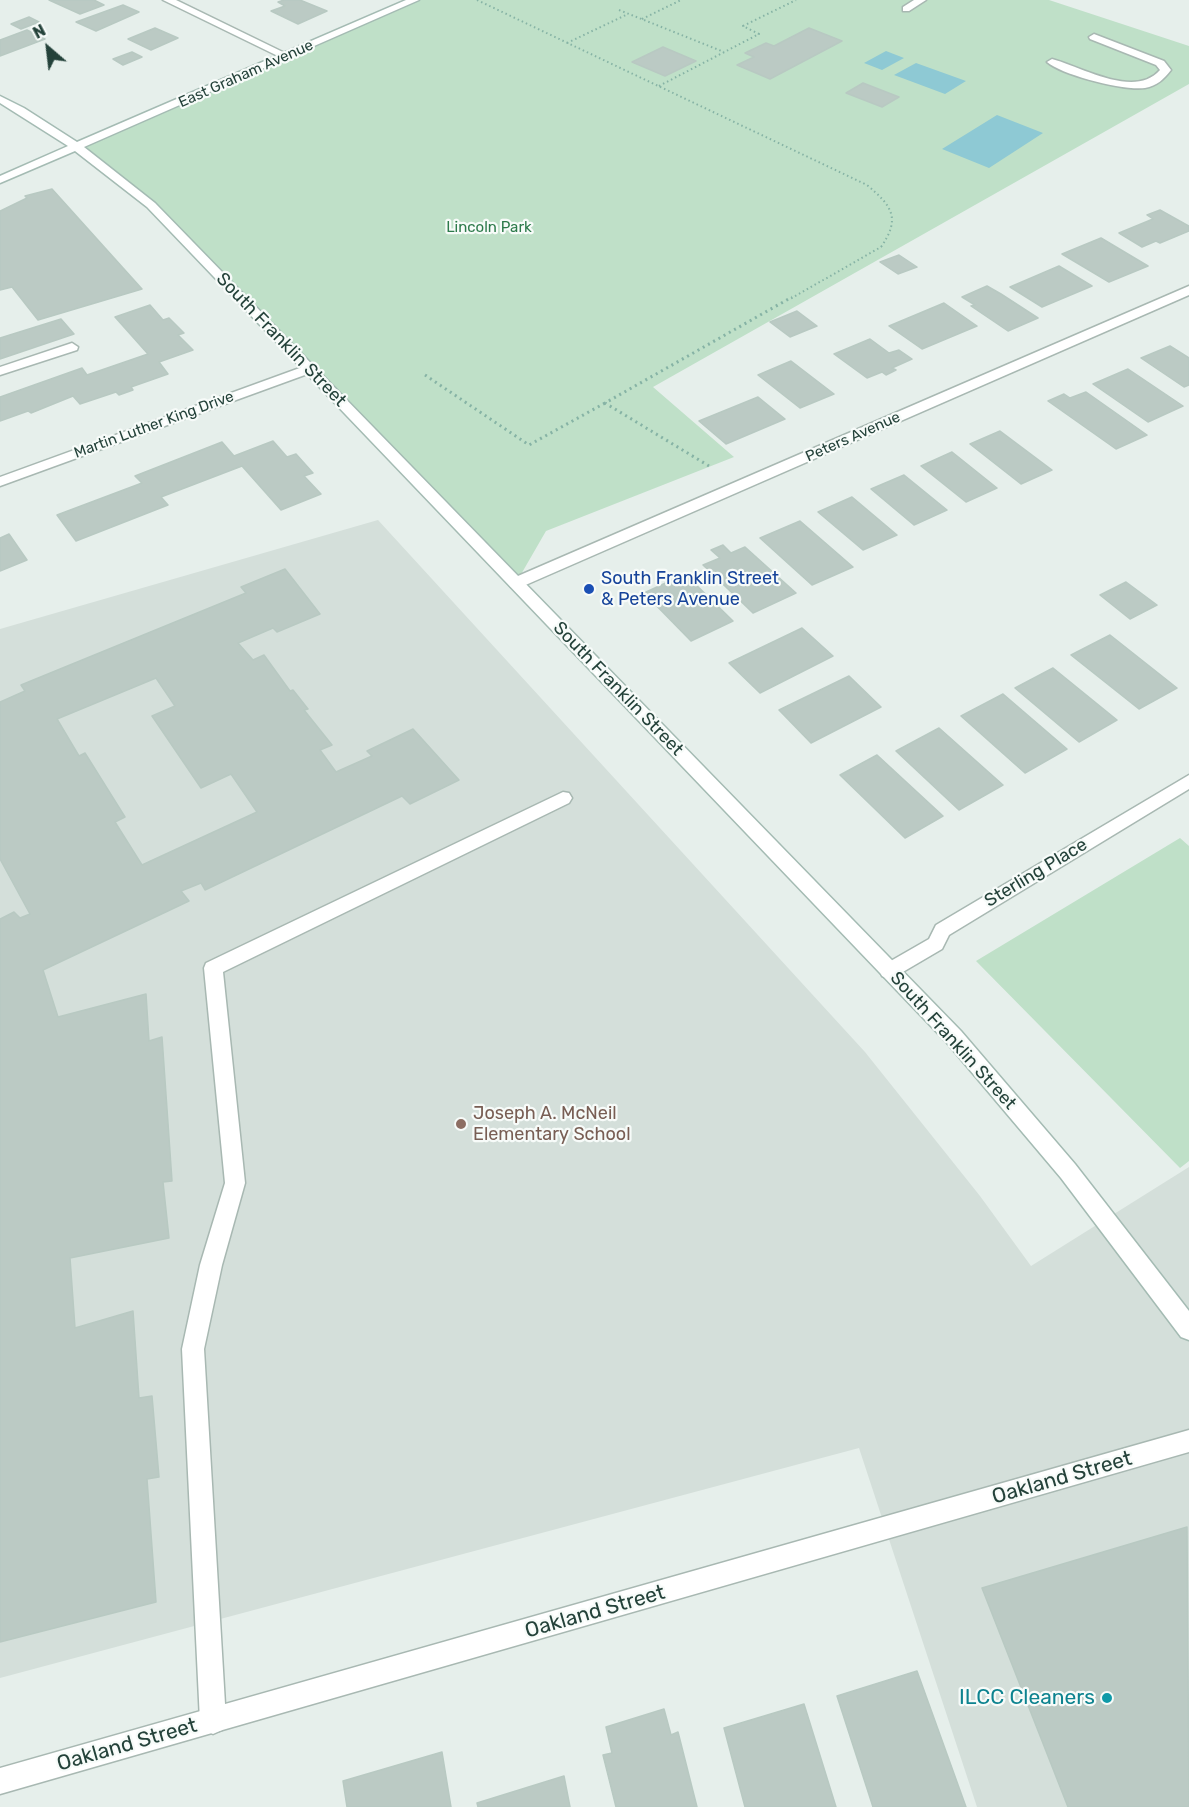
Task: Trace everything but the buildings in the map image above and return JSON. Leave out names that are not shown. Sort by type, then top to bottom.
[{"type":"street","points":[[168,0],[286,56]]},
{"type":"street","name":"East Graham Avenue","points":[[0,180],[414,0]]},
{"type":"street","points":[[906,9],[921,0]]},
{"type":"street","points":[[1052,62],[1102,80],[1124,85],[1141,86],[1163,77],[1166,70],[1160,63],[1094,37]]},
{"type":"street","name":"South Franklin Street","points":[[0,99],[34,117],[103,164],[151,206],[516,583],[954,1037],[1068,1170],[1189,1329]]},
{"type":"street","name":"Peters Avenue","points":[[516,583],[1189,290]]},
{"type":"street","points":[[0,371],[72,347]]},
{"type":"street","name":"Martin Luther King Drive","points":[[0,481],[308,369]]},
{"type":"street","name":"Sterling Place","points":[[889,971],[936,944],[942,930],[1189,781]]},
{"type":"street","points":[[213,1721],[193,1349],[211,1265],[235,1183],[213,968],[563,798]]},
{"type":"street","name":"Oakland Street","points":[[0,1781],[1189,1441]]},
{"type":"path","points":[[425,375],[529,445],[881,247],[892,233],[894,217],[888,202],[867,185],[477,0]]},
{"type":"path","points":[[641,19],[681,0]]},
{"type":"path","points":[[659,86],[759,34],[743,26],[796,0]]},
{"type":"path","points":[[619,10],[724,52]]},
{"type":"path","points":[[567,43],[628,14]]},
{"type":"path","points":[[605,402],[740,486]]},
{"type":"shaded area","name":"Joseph A. McNeil Elementary School","points":[[378,520],[865,1052],[980,1196],[1031,1266],[1189,1167],[1189,1807],[977,1807],[859,1448],[0,1678],[0,629]]},
{"type":"green space","name":"Lincoln Park","points":[[414,0],[1049,0],[1189,46],[1189,84],[653,387],[734,457],[546,531],[516,583],[151,205],[78,147]]},
{"type":"green space","points":[[1180,838],[1189,846],[1189,1161],[1180,1168],[976,961]]},
{"type":"water","points":[[886,51],[904,58],[882,70],[864,63]]},
{"type":"water","points":[[916,63],[966,81],[945,94],[894,75]]},
{"type":"water","points":[[997,115],[1043,133],[989,168],[942,149]]},
{"type":"place","name":"South Franklin Street & Peters Avenue","points":[[589,589]]},
{"type":"place","name":"Joseph A. McNeil Elementary School","points":[[461,1124]]},
{"type":"place","name":"ILCC Cleaners","points":[[1107,1698]]}]
